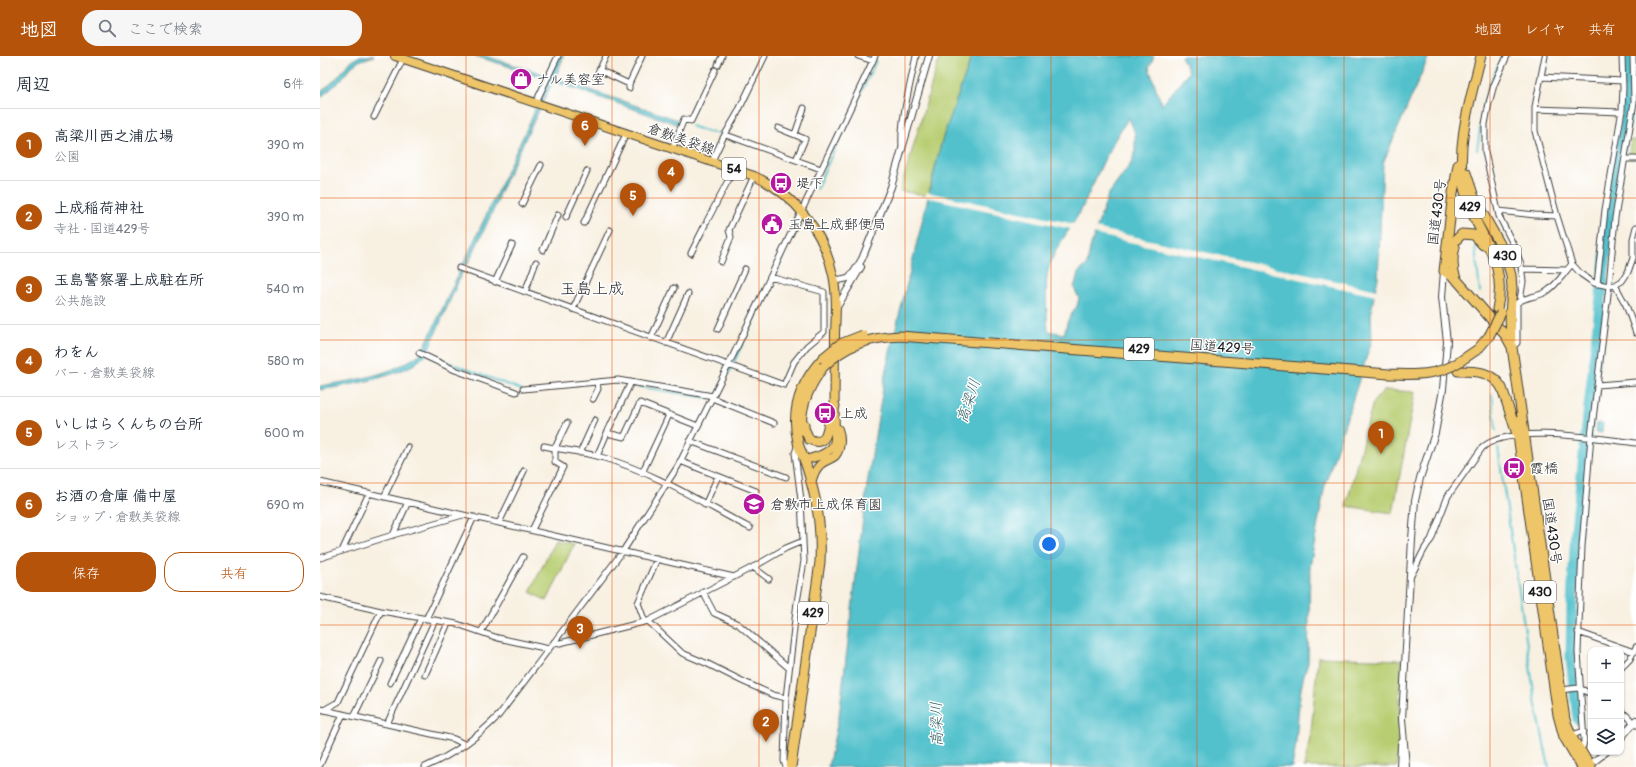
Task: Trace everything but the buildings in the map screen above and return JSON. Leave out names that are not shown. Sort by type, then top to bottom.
[{"type":"highway","name":"国道429号","points":[[1481,56],[1460,151],[1466,198],[1470,210],[1495,259],[1499,275],[1499,311]]},
{"type":"highway","name":"国道429号","points":[[791,767],[820,562],[821,536],[818,514],[811,484],[798,444],[796,419],[799,397],[808,376],[840,344],[850,339],[875,332],[900,330],[1388,369],[1415,370],[1452,361],[1459,363],[1478,341],[1487,334],[1499,311],[1505,291],[1502,266],[1475,212],[1468,188],[1466,173],[1466,122]]},
{"type":"highway","name":"国道430号","points":[[1460,151],[1453,193],[1444,271],[1456,279],[1506,336],[1512,347]]},
{"type":"highway","name":"国道430号","points":[[1466,173],[1475,200],[1500,244],[1509,268],[1512,288],[1510,325],[1520,412],[1521,435],[1565,720],[1568,736],[1587,767]]},
{"type":"highway","name":"国道429号","points":[[1459,236],[1466,233],[1478,237],[1495,259]]},
{"type":"highway","name":"429","points":[[1444,271],[1450,248],[1459,236]]},
{"type":"highway","points":[[1456,279],[1452,262],[1459,236]]},
{"type":"highway","name":"国道429号","points":[[804,460],[801,428],[806,399],[809,388],[823,362],[863,341],[876,338],[900,336],[1389,374],[1428,374]]},
{"type":"highway","name":"国道430号","points":[[1428,374],[1459,363],[1484,373],[1499,383],[1502,388],[1514,428],[1521,435]]},
{"type":"highway","points":[[806,399],[804,428],[809,439],[813,441],[821,440],[825,437],[830,416],[835,406]]},
{"type":"highway","name":"国道430号","points":[[1568,736],[1579,749],[1587,767]]},
{"type":"main road","name":"倉敷美袋線","points":[[399,57],[536,102],[711,163],[754,176],[773,186],[802,211],[818,235],[826,252],[834,281],[836,310],[834,445],[816,458],[804,460]]},
{"type":"main road","points":[[811,484],[820,464],[834,456],[838,449],[840,433],[835,418]]},
{"type":"street","points":[[536,102],[558,56]]},
{"type":"street","points":[[596,77],[606,56]]},
{"type":"street","points":[[599,70],[629,86],[642,56]]},
{"type":"street","points":[[718,65],[722,56]]},
{"type":"street","points":[[711,163],[765,56]]},
{"type":"street","points":[[425,767],[483,731],[499,715],[623,551],[667,483],[680,461],[728,366],[874,59],[858,56]]},
{"type":"street","points":[[903,148],[902,138],[905,113],[916,56]]},
{"type":"street","points":[[834,281],[848,278],[854,272],[862,259],[885,202],[903,148],[929,56]]},
{"type":"street","points":[[1507,56],[1491,93],[1485,124],[1485,152],[1498,211],[1514,246],[1521,269],[1522,282],[1520,300],[1517,303],[1517,343],[1512,347]]},
{"type":"street","points":[[1545,56],[1535,109],[1535,132],[1557,216],[1572,264],[1580,274],[1598,284],[1608,286],[1615,285],[1622,281],[1628,272],[1633,258],[1633,239],[1636,229]]},
{"type":"street","points":[[1598,284],[1605,210],[1622,111],[1622,56]]},
{"type":"street","points":[[1579,749],[1583,746],[1584,731],[1580,688],[1578,632],[1582,546],[1590,436],[1615,218],[1634,110],[1635,66],[1633,56]]},
{"type":"street","points":[[374,117],[399,57]]},
{"type":"street","points":[[1622,66],[1635,66]]},
{"type":"street","points":[[672,149],[684,119],[691,121],[715,70]]},
{"type":"street","points":[[1541,77],[1623,81]]},
{"type":"street","points":[[795,134],[804,108]]},
{"type":"street","points":[[1535,109],[1634,110]]},
{"type":"street","points":[[778,128],[805,139],[796,160]]},
{"type":"street","points":[[584,223],[626,134]]},
{"type":"street","points":[[726,135],[821,169]]},
{"type":"street","points":[[1625,159],[1636,159]]},
{"type":"street","points":[[522,204],[541,165]]},
{"type":"street","points":[[691,253],[734,169]]},
{"type":"street","points":[[566,217],[587,170]]},
{"type":"street","points":[[721,262],[731,237],[729,230],[754,176]]},
{"type":"street","points":[[1498,211],[1557,216]]},
{"type":"street","points":[[543,250],[558,215]]},
{"type":"street","points":[[572,309],[610,230]]},
{"type":"street","points":[[836,310],[844,293],[856,277],[861,267],[868,242]]},
{"type":"street","points":[[495,282],[512,245]]},
{"type":"street","points":[[525,292],[536,262]]},
{"type":"street","points":[[1520,300],[1536,296],[1547,291],[1572,264]]},
{"type":"street","points":[[459,268],[784,385],[794,362],[807,346],[824,332],[824,292],[771,277]]},
{"type":"street","points":[[718,329],[744,269]]},
{"type":"street","points":[[1521,269],[1567,270]]},
{"type":"street","points":[[1406,767],[1402,719],[1410,576],[1416,501],[1421,472],[1435,433],[1445,373],[1447,342],[1442,297],[1444,271]]},
{"type":"street","points":[[1615,285],[1626,305],[1636,333]]},
{"type":"street","points":[[651,338],[674,288]]},
{"type":"street","points":[[666,343],[688,294]]},
{"type":"street","points":[[419,353],[455,370],[516,392]]},
{"type":"street","points":[[523,389],[597,384],[618,380],[630,384],[712,397],[774,423]]},
{"type":"street","points":[[1597,385],[1636,382]]},
{"type":"street","points":[[593,399],[598,389],[597,384]]},
{"type":"street","points":[[597,456],[630,384]]},
{"type":"street","points":[[607,433],[624,437],[640,403],[698,426]]},
{"type":"street","points":[[642,473],[669,415]]},
{"type":"street","points":[[580,453],[595,420]]},
{"type":"street","points":[[532,530],[563,467],[555,462],[555,448],[567,423]]},
{"type":"street","points":[[1410,576],[1417,566],[1426,545],[1431,540],[1448,496],[1482,448],[1488,442],[1512,435],[1521,435],[1590,436],[1636,443]]},
{"type":"street","points":[[690,441],[786,478]]},
{"type":"street","points":[[786,767],[786,698],[804,561],[801,500],[795,453],[798,444]]},
{"type":"street","points":[[544,446],[597,456],[642,473],[667,483],[705,505],[750,528]]},
{"type":"street","points":[[384,497],[408,447]]},
{"type":"street","points":[[680,461],[756,491]]},
{"type":"street","points":[[499,523],[524,471]]},
{"type":"street","points":[[705,505],[718,476]]},
{"type":"street","points":[[320,482],[734,576]]},
{"type":"street","points":[[342,551],[369,494]]},
{"type":"street","points":[[393,535],[408,502]]},
{"type":"street","points":[[320,558],[464,515]]},
{"type":"street","points":[[390,683],[474,517]]},
{"type":"street","points":[[554,642],[560,643],[647,621],[753,567],[782,550],[803,541]]},
{"type":"street","points":[[481,632],[523,557]]},
{"type":"street","points":[[657,559],[638,603],[647,621],[682,653],[766,692],[786,698]]},
{"type":"street","points":[[753,567],[769,579]]},
{"type":"street","points":[[704,592],[714,613],[738,624],[789,668]]},
{"type":"street","points":[[320,597],[381,611],[448,623],[498,638],[549,649]]},
{"type":"street","points":[[322,709],[338,702],[381,611]]},
{"type":"street","points":[[387,724],[434,620]]},
{"type":"street","points":[[425,675],[448,623]]},
{"type":"street","points":[[1578,632],[1635,650],[1630,659],[1624,665]]},
{"type":"street","points":[[354,716],[381,661]]},
{"type":"street","points":[[1561,690],[1580,688],[1588,692]]},
{"type":"street","points":[[322,709],[454,739],[464,744]]},
{"type":"street","points":[[320,765],[343,714]]},
{"type":"street","points":[[1624,714],[1635,723],[1624,735]]},
{"type":"street","points":[[1568,736],[1584,731]]},
{"type":"street","points":[[1400,767],[1401,745],[1404,739]]},
{"type":"street","points":[[1587,767],[1602,755]]},
{"type":"green space","points":[[940,56],[972,56],[942,140],[928,196],[900,191]]},
{"type":"green space","points":[[1631,140],[1636,140],[1636,158],[1628,158]]},
{"type":"green space","points":[[1384,390],[1415,392],[1393,513],[1346,506],[1373,402]]},
{"type":"green space","points":[[555,540],[574,544],[547,601],[530,592]]},
{"type":"green space","points":[[1318,657],[1402,660],[1397,767],[1304,767],[1311,732]]},
{"type":"water","points":[[360,56],[374,56],[359,61],[351,67],[339,82],[320,98],[320,93],[335,80],[351,61]]},
{"type":"water","points":[[475,56],[485,56],[550,76],[560,56],[564,56],[555,78],[681,121],[679,125],[553,81],[498,196],[498,200],[468,264],[466,264],[426,355],[413,365],[392,374],[368,381],[320,390],[320,386],[360,379],[387,371],[411,360],[422,352],[541,98],[546,78]]},
{"type":"water","name":"高梁川","points":[[972,56],[1154,56],[1149,68],[1162,105],[1189,72],[1181,56],[1429,56],[1383,163],[1378,278],[1371,311],[1372,340],[1325,485],[1310,567],[1308,663],[1299,701],[1296,741],[1292,767],[828,767],[839,716],[867,485],[886,369],[942,140]],"holes":[[[1129,118],[1135,133],[1135,151],[1132,162],[1108,195],[1090,248],[1087,265],[1078,273],[1074,288],[1079,298],[1077,306],[1068,320],[1064,334],[1048,331],[1046,299],[1047,273],[1052,259],[1074,223],[1103,162]]]},
{"type":"water","points":[[1597,423],[1603,423],[1602,433],[1596,432]]},
{"type":"pier","points":[[927,192],[1074,224],[1071,229],[925,197]]},
{"type":"pier","points":[[1095,228],[1377,290],[1376,296],[1093,234]]},
{"type":"waterway","points":[[737,109],[761,56]]},
{"type":"waterway","points":[[1477,150],[1484,102],[1489,85],[1503,56]]},
{"type":"waterway","points":[[1578,719],[1571,658],[1576,530],[1612,193],[1628,102],[1627,56]]},
{"type":"waterway","points":[[816,189],[876,61]]},
{"type":"waterway","points":[[691,126],[713,133],[722,133],[725,131]]},
{"type":"waterway","points":[[1475,247],[1480,292]]},
{"type":"waterway","points":[[733,364],[783,256]]},
{"type":"waterway","points":[[431,356],[522,390]]},
{"type":"waterway","points":[[716,397],[731,368]]},
{"type":"waterway","points":[[630,385],[707,398]]},
{"type":"waterway","points":[[1492,395],[1496,430]]},
{"type":"waterway","points":[[1498,448],[1535,700],[1549,767]]},
{"type":"place","name":"ナル美容室","points":[[521,79]]},
{"type":"place","name":"お酒の倉庫 備中屋","points":[[585,146]]},
{"type":"place","name":"堤下","points":[[781,183]]},
{"type":"place","name":"わをん","points":[[671,192]]},
{"type":"place","name":"いしはらくんちの台所","points":[[633,216]]},
{"type":"place","name":"玉島上成郵便局","points":[[772,224]]},
{"type":"place","name":"上成","points":[[825,413]]},
{"type":"place","name":"高梁川西之浦広場","points":[[1381,454]]},
{"type":"place","name":"霞橋","points":[[1514,468]]},
{"type":"place","name":"倉敷市上成保育園","points":[[754,504]]},
{"type":"place","name":"玉島警察署上成駐在所","points":[[580,649]]},
{"type":"place","name":"上成稲荷神社","points":[[766,742]]},
{"type":"district","name":"玉島上成","points":[[592,289]]}]
